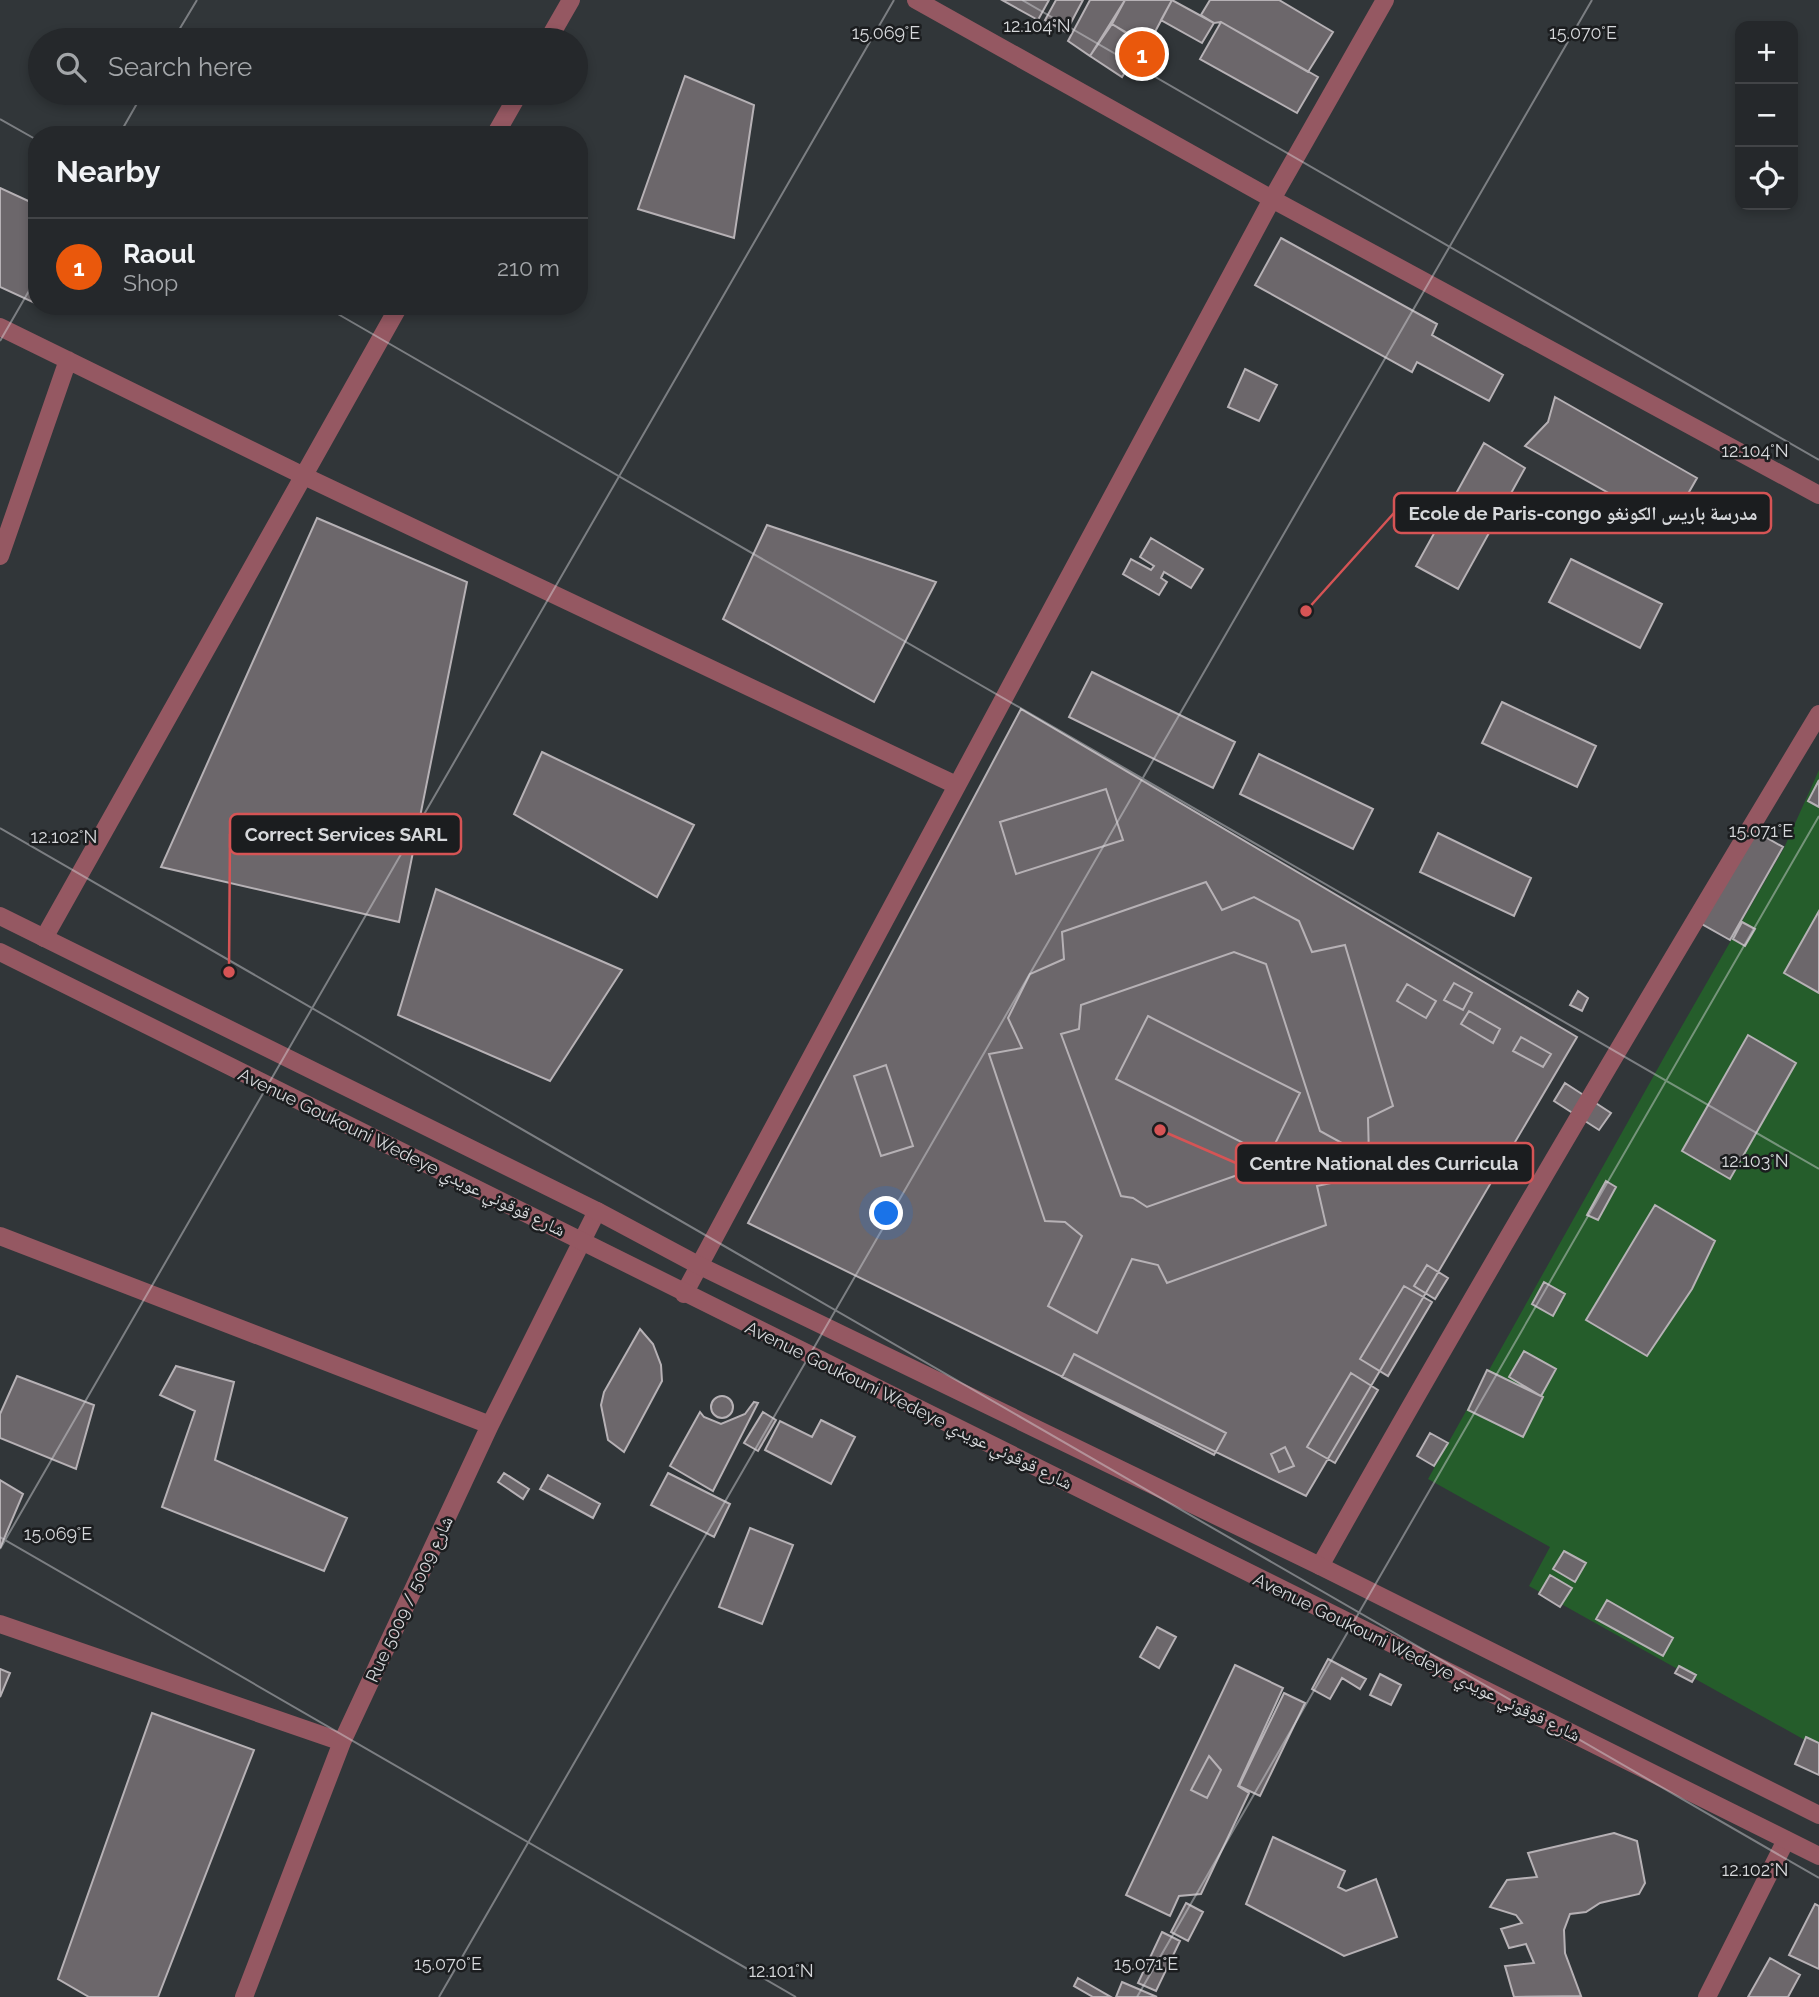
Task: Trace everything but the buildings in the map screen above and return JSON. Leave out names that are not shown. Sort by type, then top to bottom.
[{"type":"street","points":[[555,28],[571,0]]},
{"type":"street","points":[[916,0],[1272,199],[1819,495]]},
{"type":"street","points":[[684,1294],[1272,199],[1385,0]]},
{"type":"street","points":[[500,126],[512,105]]},
{"type":"street","points":[[44,938],[394,315]]},
{"type":"street","points":[[0,327],[304,476],[956,785]]},
{"type":"street","points":[[0,556],[68,360]]},
{"type":"street","points":[[1320,1566],[1436,1358],[1601,1075],[1819,714]]},
{"type":"street","name":"Avenue Goukouni Wedeye شارع قوقوني عويدي","points":[[0,916],[597,1211],[698,1265],[1320,1566],[1819,1815]]},
{"type":"street","name":"Avenue Goukouni Wedeye شارع قوقوني عويدي","points":[[0,952],[1819,1856]]},
{"type":"street","name":"Rue 5009 / شارع 5009","points":[[244,1997],[342,1742],[490,1425],[597,1211]]},
{"type":"street","points":[[0,1236],[490,1425]]},
{"type":"street","points":[[0,1624],[342,1742]]},
{"type":"street","points":[[1707,1997],[1786,1840]]},
{"type":"green space","points":[[1819,770],[1819,1748],[1529,1586],[1550,1547],[1428,1479],[1784,848]]},
{"type":"place","name":"Raoul","points":[[1142,54]]},
{"type":"place","name":"Ecole de Paris-congo مدرسة باريس الكونغو","points":[[1306,611]]},
{"type":"place","name":"Correct Services SARL","points":[[229,972]]},
{"type":"place","name":"Centre National des Curricula","points":[[1160,1130]]}]
